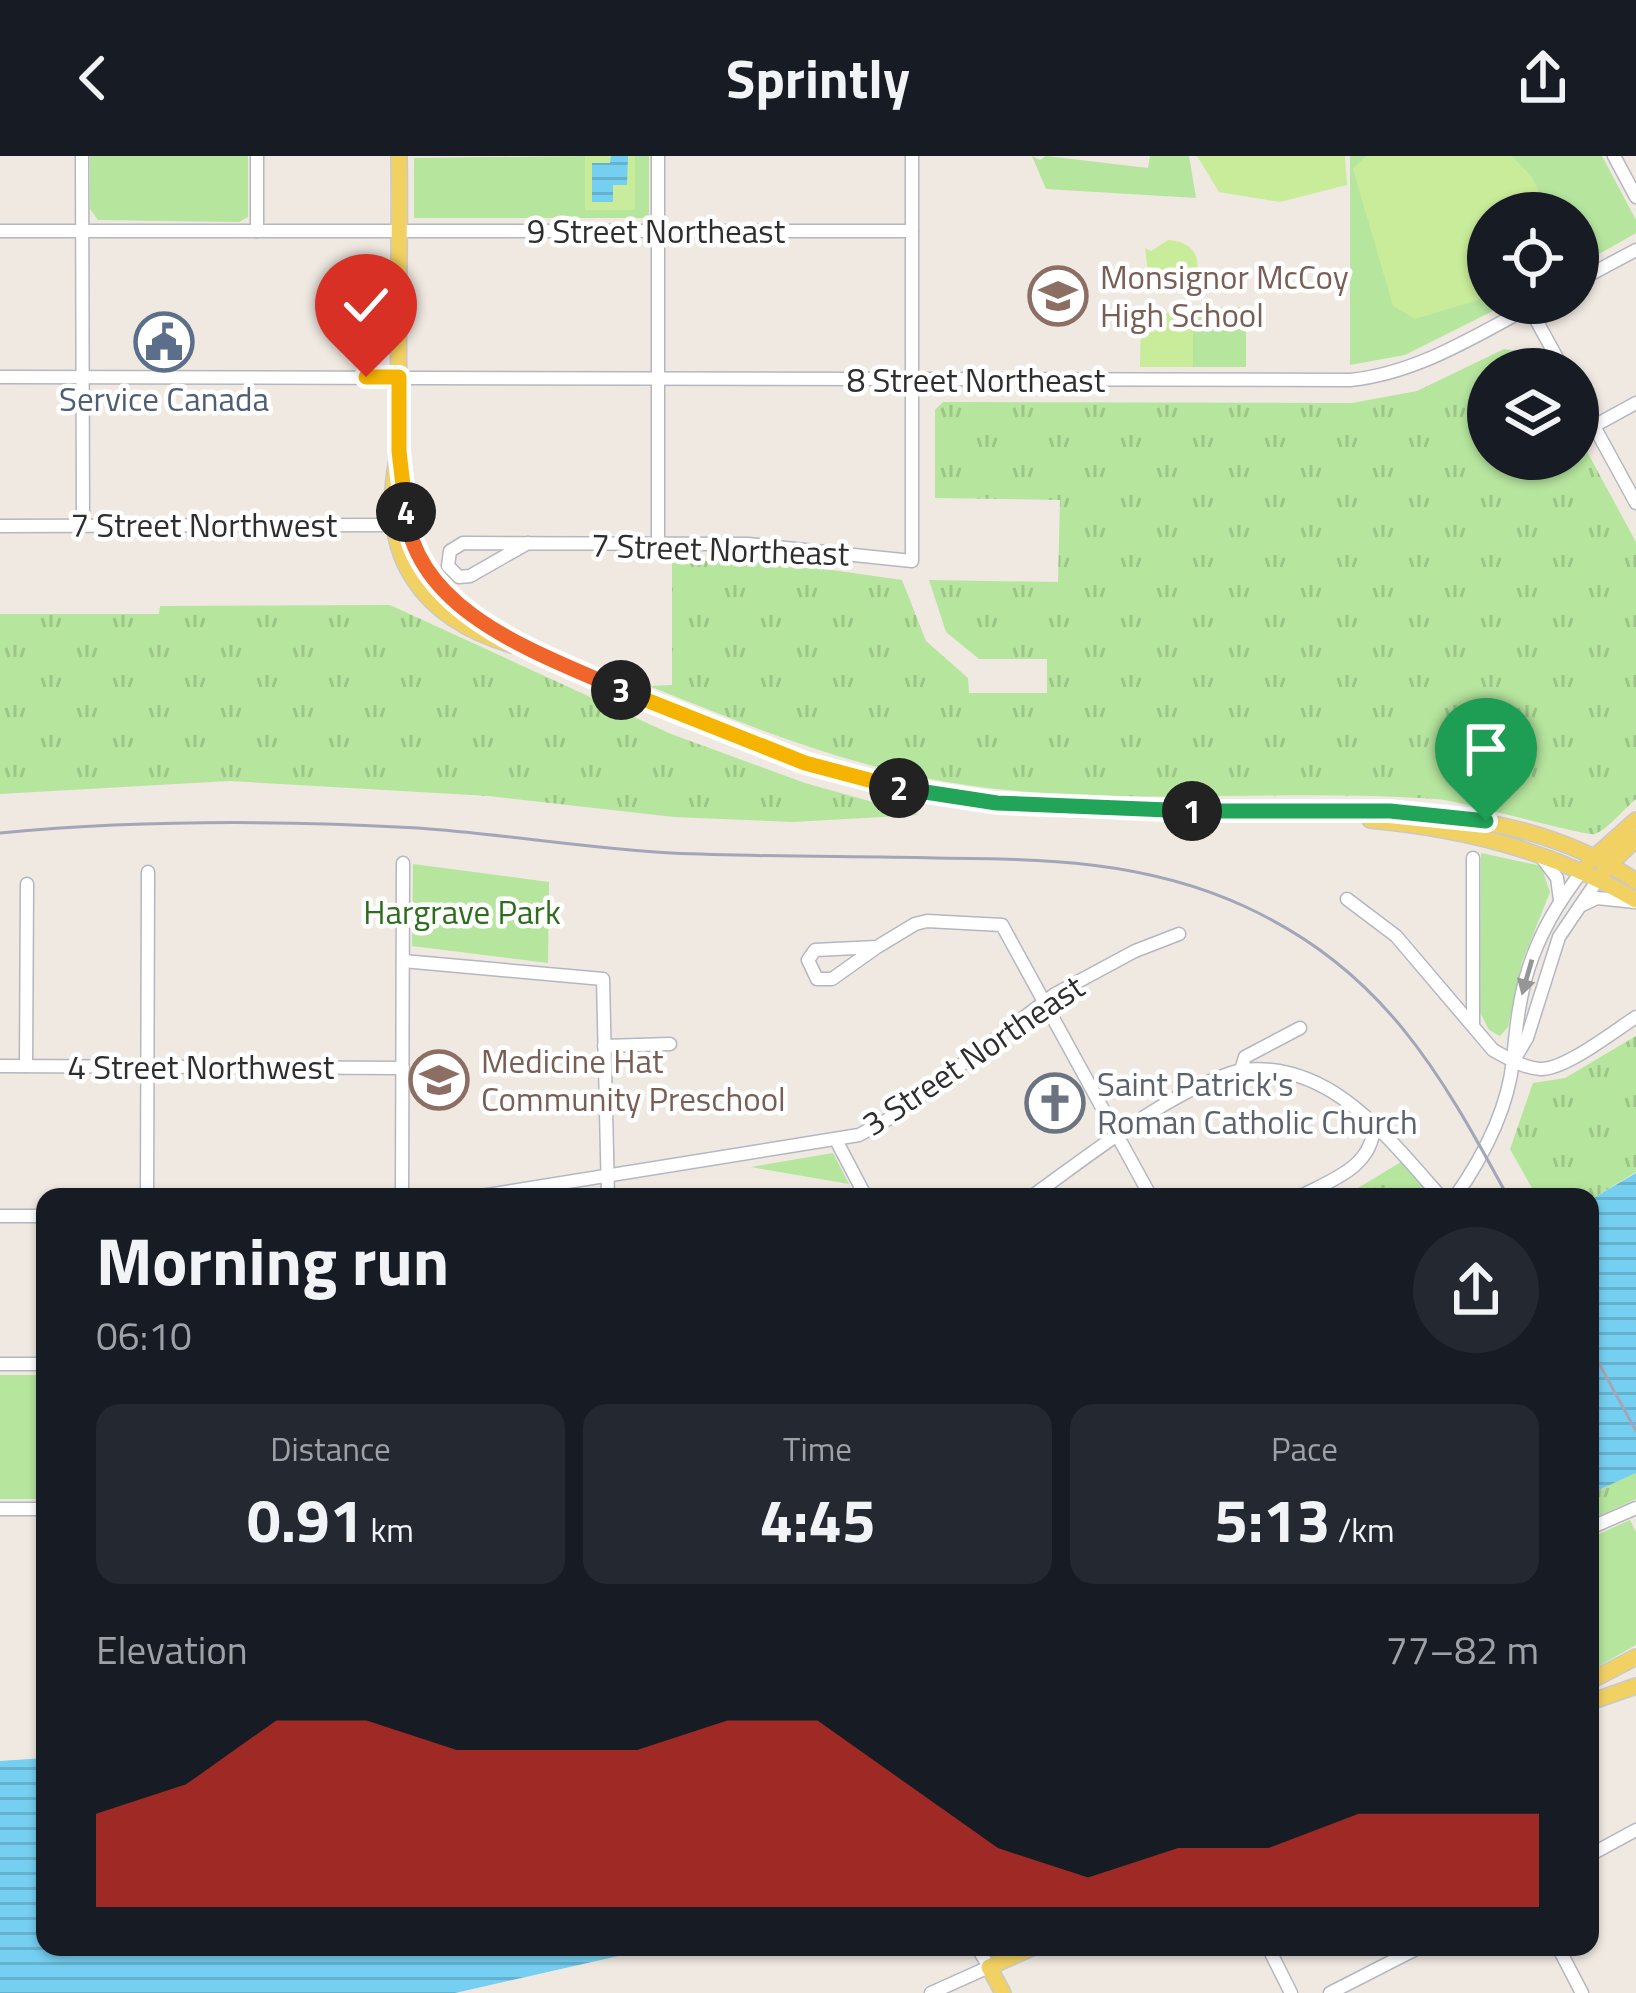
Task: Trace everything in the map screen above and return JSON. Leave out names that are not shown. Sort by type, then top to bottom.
[{"type":"main road","points":[[399,156],[399,451],[393,481],[417,586],[450,616],[479,633],[539,653],[732,736],[825,769],[922,793],[1092,809],[1436,813],[1534,833],[1636,881]]},
{"type":"main road","points":[[1295,812],[1433,829],[1597,866],[1636,901]]},
{"type":"main road","points":[[1597,866],[1636,820]]},
{"type":"main road","points":[[1597,866],[1636,839]]},
{"type":"main road","points":[[1599,1676],[1636,1657]]},
{"type":"main road","points":[[1599,1699],[1636,1686]]},
{"type":"main road","points":[[1003,1993],[989,1967],[1014,1956]]},
{"type":"street","points":[[82,156],[83,526]]},
{"type":"street","points":[[257,156],[257,231]]},
{"type":"street","points":[[658,156],[658,544]]},
{"type":"street","points":[[912,156],[912,380]]},
{"type":"street","points":[[1614,156],[1636,197]]},
{"type":"street","name":"9 Street Northeast","points":[[0,231],[912,231]]},
{"type":"street","points":[[1599,270],[1636,250]]},
{"type":"street","name":"8 Street Northeast","points":[[0,377],[1375,378],[1418,364],[1496,324]]},
{"type":"street","name":"7 Street Northeast","points":[[528,543],[470,577],[459,577],[448,566],[449,551],[458,544],[528,543],[786,545],[912,561],[912,380]]},
{"type":"street","points":[[1599,423],[1636,403]]},
{"type":"street","points":[[1599,435],[1636,503]]},
{"type":"street","name":"7 Street Northwest","points":[[0,526],[401,525]]},
{"type":"street","points":[[1537,852],[1557,878],[1560,899]]},
{"type":"street","points":[[1473,858],[1473,1027]]},
{"type":"street","points":[[402,1188],[403,862]]},
{"type":"street","points":[[1459,1188],[1493,1131],[1513,1061],[1513,1034],[1529,966],[1560,899],[1597,866]]},
{"type":"street","points":[[1513,1061],[1528,1038],[1547,969],[1597,866]]},
{"type":"street","points":[[147,1188],[148,872]]},
{"type":"street","points":[[26,1066],[27,884]]},
{"type":"street","points":[[1574,910],[1597,898],[1636,901]]},
{"type":"street","points":[[1347,899],[1396,936],[1493,1050],[1513,1061],[1537,1069],[1552,1067],[1636,1017]]},
{"type":"street","points":[[877,947],[815,950],[809,968],[817,979],[832,980],[877,947],[927,921],[1003,925],[1145,1188]]},
{"type":"street","name":"3 Street Northeast","points":[[531,1188],[836,1140],[873,1129],[1046,1003],[1135,951],[1179,934]]},
{"type":"street","points":[[403,961],[603,979],[607,1188]]},
{"type":"street","points":[[1241,1070],[1245,1058],[1300,1028]]},
{"type":"street","points":[[604,1046],[670,1044]]},
{"type":"street","name":"4 Street Northwest","points":[[0,1066],[403,1068]]},
{"type":"street","points":[[1043,1188],[1117,1135],[1241,1070],[1280,1070],[1306,1078],[1353,1104],[1433,1188]]},
{"type":"street","points":[[1315,1188],[1360,1162],[1374,1126]]},
{"type":"street","points":[[836,1140],[861,1188]]},
{"type":"street","points":[[0,1216],[36,1216]]},
{"type":"street","points":[[0,1364],[36,1364]]},
{"type":"street","points":[[1599,1524],[1636,1508]]},
{"type":"street","points":[[0,1509],[36,1509]]},
{"type":"street","points":[[1599,1850],[1636,1830]]},
{"type":"street","points":[[931,1993],[989,1967],[982,1956]]},
{"type":"street","points":[[1273,1956],[1292,1993]]},
{"type":"street","points":[[1330,1993],[1402,1956]]},
{"type":"street","points":[[1563,1956],[1582,1993]]},
{"type":"green space","points":[[90,156],[248,156],[248,217],[239,222],[98,220],[90,209]]},
{"type":"green space","points":[[585,156],[635,156],[635,210],[585,210]]},
{"type":"green space","points":[[649,156],[649,218],[414,218],[414,158]]},
{"type":"green space","points":[[1032,156],[1148,168],[1150,156],[1189,156],[1196,198],[1046,189]]},
{"type":"green space","points":[[1197,156],[1345,156],[1347,185],[1280,202],[1219,192]]},
{"type":"green space","points":[[1350,156],[1602,156],[1636,220],[1636,233],[1599,254],[1599,192],[1467,192],[1467,324],[1405,355],[1350,365]]},
{"type":"green space","points":[[1366,156],[1512,156],[1539,192],[1467,192],[1467,303],[1415,319],[1393,306],[1353,169]]},
{"type":"green space","points":[[1168,240],[1194,252],[1195,279],[1205,286],[1159,294],[1150,289],[1145,248],[1151,251]]},
{"type":"green space","points":[[1252,307],[1246,367],[1193,367],[1193,308]]},
{"type":"green space","points":[[1141,313],[1193,313],[1193,367],[1140,367]]},
{"type":"green space","points":[[1467,367],[1467,480],[1599,480],[1599,474],[1636,542],[1636,799],[1595,834],[1436,799],[1115,796],[987,788],[854,761],[649,686],[672,685],[672,560],[783,563],[902,580],[926,641],[968,678],[969,693],[1047,693],[1047,659],[979,659],[946,632],[929,580],[1058,582],[1060,500],[935,498],[935,410],[943,402],[1352,403],[1417,391]]},
{"type":"green space","points":[[390,605],[671,734],[805,783],[919,815],[792,822],[674,817],[489,796],[229,781],[0,794],[0,614],[159,614],[160,606]]},
{"type":"green space","points":[[1481,853],[1541,866],[1550,892],[1522,962],[1508,1027],[1500,1036],[1489,1030],[1480,1012]]},
{"type":"green space","name":"Hargrave Park","points":[[413,864],[549,882],[548,963],[412,946]]},
{"type":"green space","points":[[1636,1036],[1636,1172],[1599,1195],[1599,1188],[1532,1188],[1510,1149],[1533,1083],[1565,1078]]},
{"type":"green space","points":[[833,1153],[849,1184],[751,1167]]},
{"type":"green space","points":[[1401,1162],[1426,1188],[1358,1188]]},
{"type":"green space","points":[[0,1375],[36,1375],[36,1499],[0,1499]]},
{"type":"green space","points":[[1636,1473],[1636,1499],[1599,1516],[1599,1490]]},
{"type":"green space","points":[[1630,1520],[1636,1532],[1636,1645],[1599,1666],[1599,1534]]},
{"type":"water","points":[[611,156],[628,156],[627,185],[613,185],[613,202],[592,202],[592,163],[610,163]]},
{"type":"water","points":[[1636,1173],[1636,1473],[1599,1490],[1599,1195]]},
{"type":"water","points":[[36,1759],[36,1956],[618,1956],[455,1993],[0,1993],[0,1761]]},
{"type":"railway","points":[[0,833],[156,824],[366,825],[671,853],[975,858],[1132,871],[1208,891],[1246,907],[1335,961],[1371,993],[1431,1066],[1503,1188]]},
{"type":"railway","points":[[1599,1363],[1636,1431]]},
{"type":"place","name":"Monsignor McCoy High School","points":[[1058,296]]},
{"type":"place","name":"Service Canada","points":[[164,342]]},
{"type":"place","name":"Medicine Hat Community Preschool","points":[[439,1080]]},
{"type":"place","name":"Saint Patrick's Roman Catholic Church","points":[[1055,1103]]},
{"type":"route","points":[[366,377],[399,377],[399,451],[409,534],[419,561],[440,589],[539,653],[732,736],[845,775],[959,799],[1092,809],[1390,811],[1486,821]]}]
